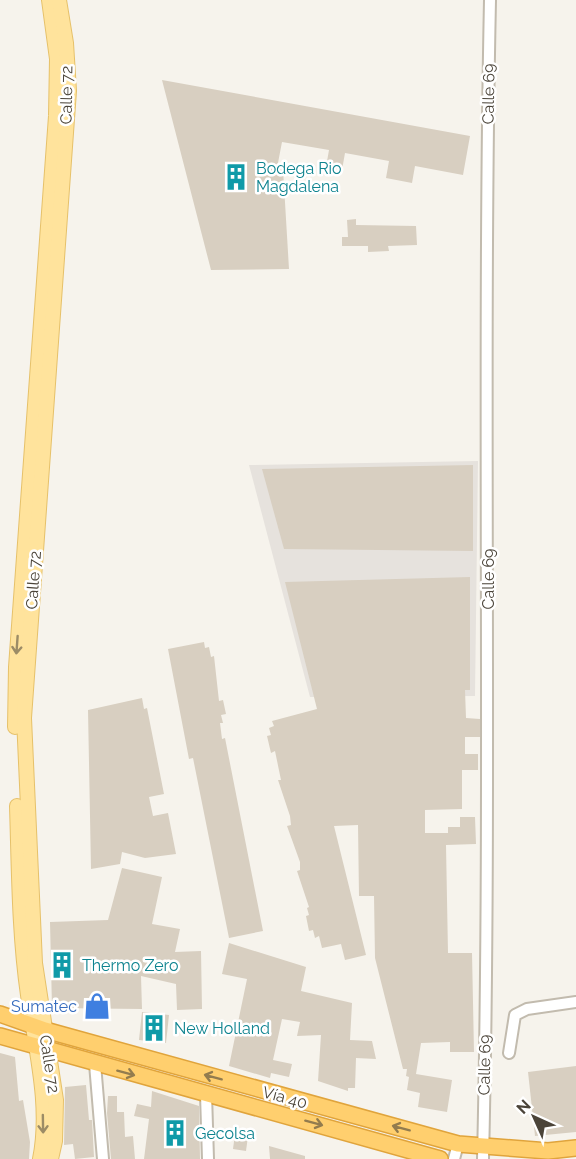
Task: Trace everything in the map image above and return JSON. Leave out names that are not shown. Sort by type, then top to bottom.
[{"type":"highway","name":"Vía 40","points":[[0,1014],[39,1028],[458,1144],[483,1153],[576,1148]]},
{"type":"highway","name":"Vía 40","points":[[0,1036],[440,1159]]},
{"type":"main road","name":"Calle 72","points":[[49,0],[57,59],[56,116],[16,667],[15,720],[20,882],[28,995],[39,1028],[56,1100],[55,1141],[51,1159]]},
{"type":"main road","name":"Calle 72","points":[[39,1028],[34,963],[24,718],[69,91],[66,44],[59,0]]},
{"type":"main road","name":"Calle 72","points":[[39,1159],[43,1142],[44,1048]]},
{"type":"street","name":"Calle 69","points":[[483,1153],[489,568],[486,204],[490,0]]},
{"type":"street","points":[[509,1053],[515,1015],[527,1009],[576,1002]]},
{"type":"street","points":[[95,1064],[103,1159]]},
{"type":"street","points":[[206,1094],[208,1159]]},
{"type":"street","points":[[454,1159],[458,1144]]},
{"type":"shaded area","points":[[478,461],[475,696],[310,697],[249,465]]},
{"type":"building","name":"Bodega Rio Magdalena","points":[[162,80],[470,136],[463,175],[415,166],[412,183],[386,178],[389,161],[345,153],[342,170],[326,167],[329,150],[282,142],[277,168],[283,169],[289,269],[211,270]]},
{"type":"building","points":[[356,219],[356,225],[416,226],[417,245],[388,246],[389,251],[368,252],[368,246],[342,246],[342,237],[348,237],[347,220]]},
{"type":"building","points":[[473,465],[473,551],[284,549],[262,469]]},
{"type":"building","points":[[470,577],[470,690],[465,690],[466,718],[480,719],[480,737],[465,737],[465,754],[478,754],[478,770],[462,770],[462,809],[425,810],[425,833],[448,833],[448,827],[460,827],[460,817],[475,817],[476,844],[446,845],[448,953],[472,953],[474,1052],[450,1052],[450,1042],[421,1043],[416,1074],[452,1080],[447,1112],[418,1107],[420,1093],[407,1090],[409,1077],[406,1076],[407,1069],[403,1069],[375,958],[374,896],[359,896],[358,825],[334,826],[366,955],[345,960],[341,944],[322,948],[319,936],[315,938],[313,930],[309,931],[306,916],[309,915],[307,908],[309,907],[297,871],[300,870],[300,862],[287,826],[291,825],[290,816],[278,780],[281,780],[275,751],[271,753],[267,736],[271,735],[269,728],[274,726],[272,721],[317,709],[285,582]]},
{"type":"building","points":[[204,642],[205,648],[209,647],[211,657],[214,656],[219,701],[223,700],[226,714],[221,715],[222,739],[225,738],[263,931],[229,938],[193,758],[189,759],[168,649]]},
{"type":"building","points":[[142,698],[144,709],[147,708],[164,794],[149,797],[153,816],[168,813],[176,854],[145,858],[122,852],[120,864],[91,869],[88,710]]},
{"type":"building","points":[[122,868],[162,877],[152,924],[180,929],[175,952],[201,951],[202,1009],[177,1010],[176,984],[141,976],[142,1009],[52,1008],[50,922],[108,920]]},
{"type":"building","points":[[229,943],[306,967],[301,991],[352,1003],[350,1040],[372,1041],[376,1059],[356,1058],[355,1088],[348,1088],[348,1091],[318,1081],[321,1035],[297,1036],[300,1022],[282,1019],[273,1060],[292,1064],[289,1077],[271,1073],[270,1078],[229,1066],[247,979],[222,974]]},
{"type":"building","name":"New Holland","points":[[142,1012],[169,1015],[166,1043],[139,1040]]},
{"type":"building","points":[[0,1053],[15,1057],[19,1101],[23,1100],[30,1142],[29,1159],[0,1159]]},
{"type":"building","points":[[576,1066],[576,1132],[535,1136],[528,1072]]},
{"type":"building","points":[[86,1085],[89,1120],[92,1120],[94,1157],[75,1159],[73,1144],[64,1145],[65,1087]]},
{"type":"building","name":"Gecolsa","points":[[152,1091],[199,1106],[200,1159],[144,1159],[149,1119],[134,1116],[137,1104],[151,1107]]},
{"type":"building","points":[[108,1096],[117,1096],[117,1112],[124,1112],[125,1137],[133,1136],[135,1159],[111,1159],[107,1113]]},
{"type":"building","points":[[235,1134],[248,1136],[246,1151],[233,1149]]},
{"type":"building","points":[[269,1146],[305,1156],[305,1159],[270,1159]]},
{"type":"place","name":"Bodega Rio Magdalena","points":[[236,177]]},
{"type":"place","name":"Thermo Zero","points":[[62,965]]},
{"type":"place","name":"Sumatec","points":[[97,1006]]},
{"type":"place","name":"New Holland","points":[[154,1028]]},
{"type":"place","name":"Gecolsa","points":[[175,1133]]}]
